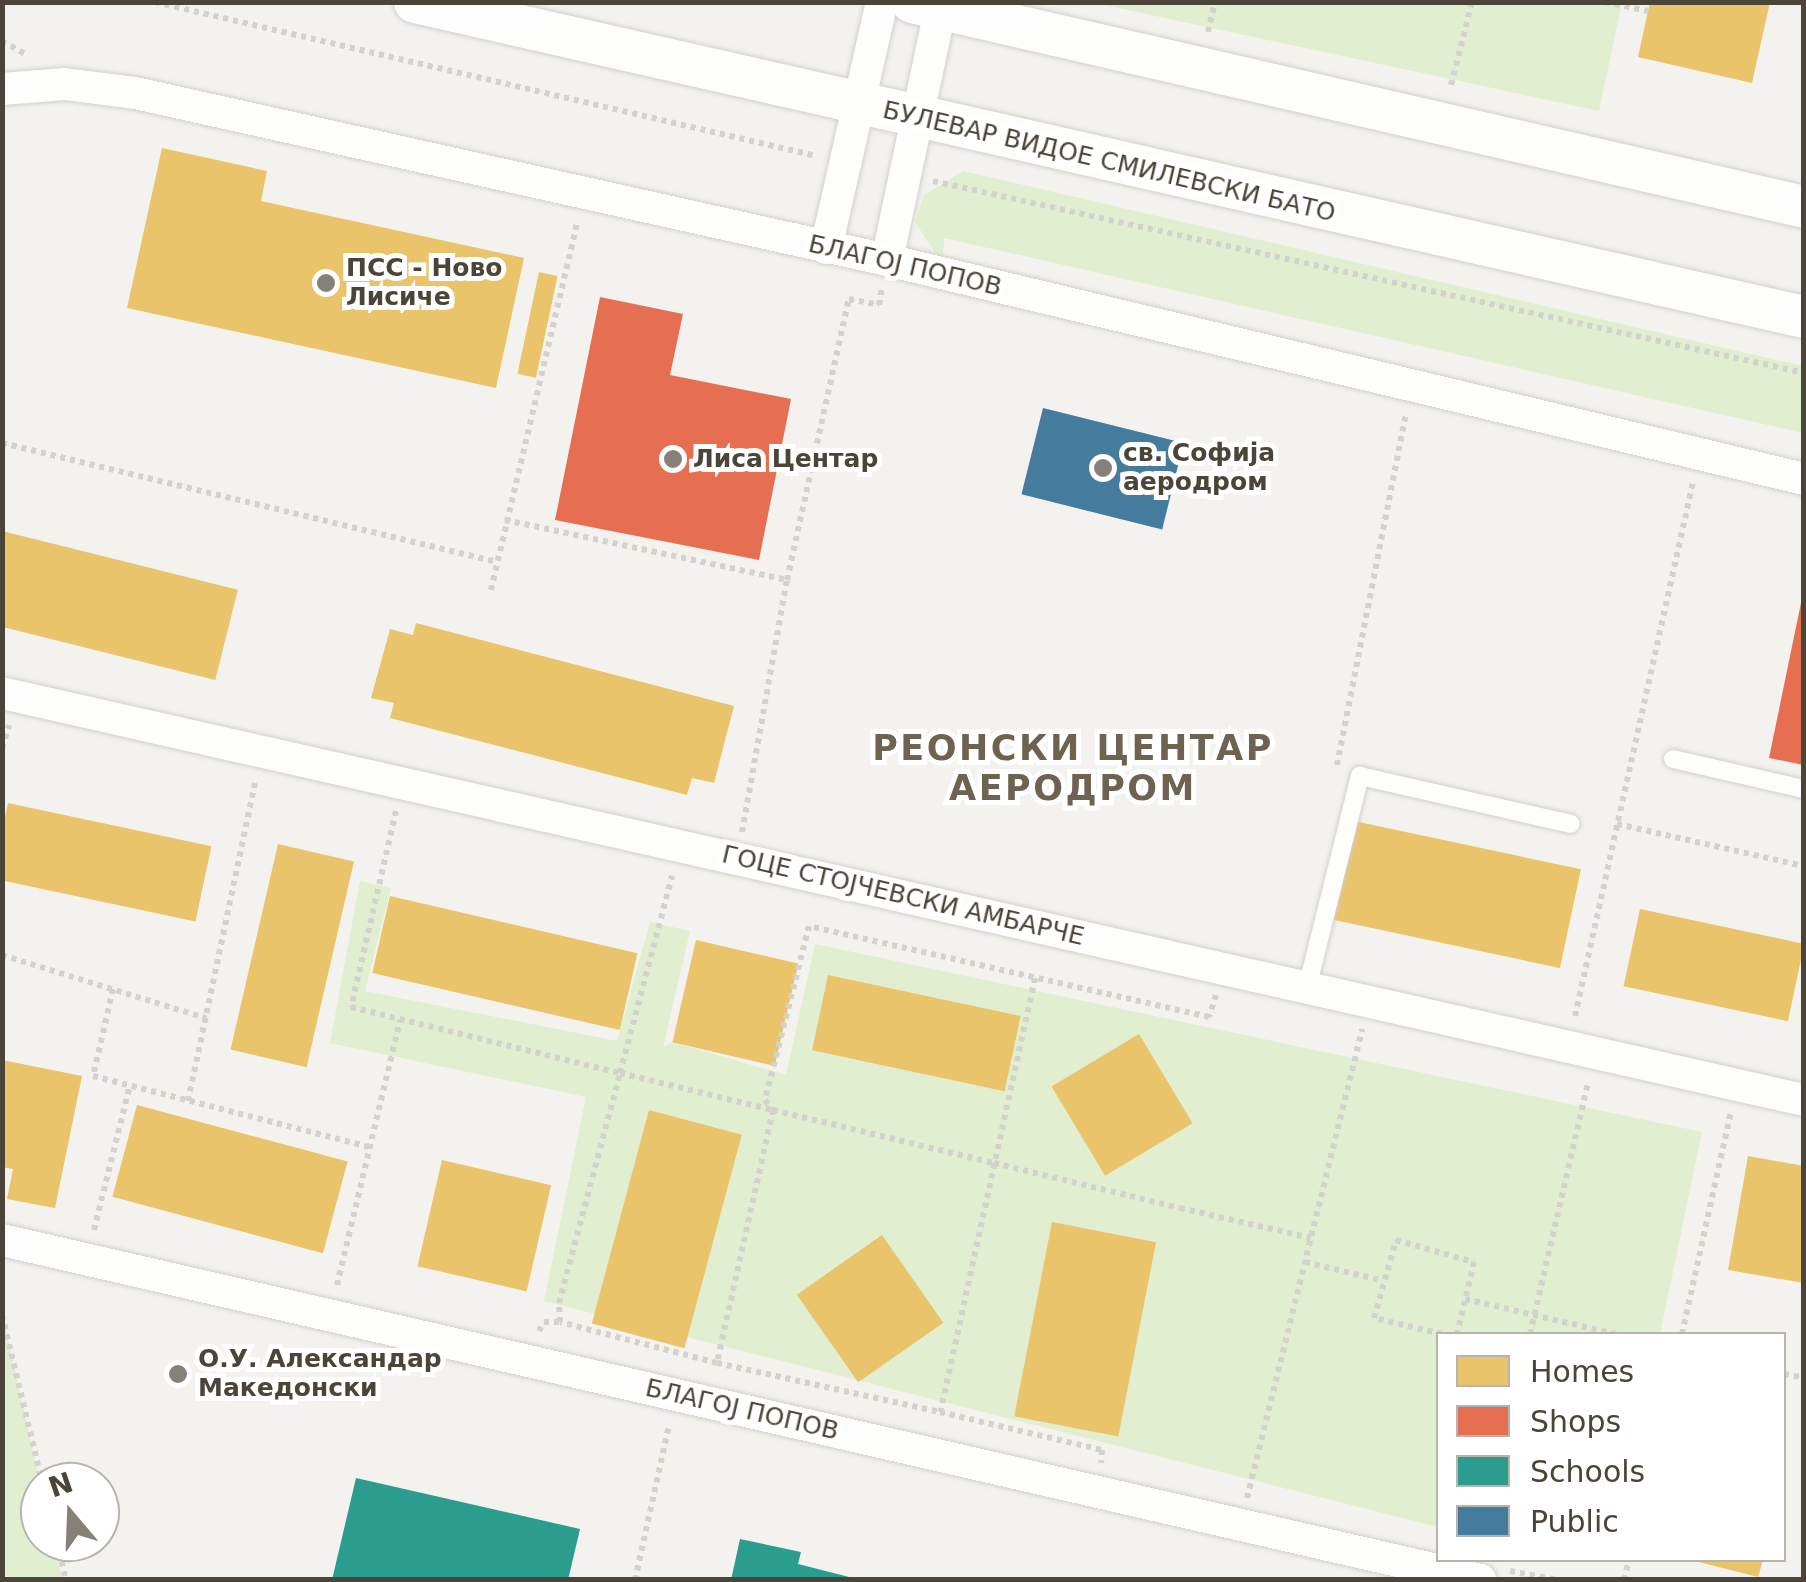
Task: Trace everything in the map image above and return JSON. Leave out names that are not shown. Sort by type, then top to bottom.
[{"type":"street","name":"БУЛЕВАР ВИДОЕ СМИЛЕВСКИ БАТО","points":[[416,2],[916,119],[1804,318]]},
{"type":"street","points":[[826,248],[882,2]]},
{"type":"street","points":[[887,260],[916,119],[931,5],[1804,208]]},
{"type":"street","name":"БЛАГОЈ ПОПОВ","points":[[2,89],[65,84],[135,92],[887,260],[1410,388],[1804,479]]},
{"type":"street","name":"ГОЦЕ СТОЈЧЕВСКИ АМБАРЧЕ","points":[[2,693],[1307,988],[1570,1059],[1804,1100]]},
{"type":"street","name":"БЛАГОЈ ПОПОВ","points":[[2,1240],[1436,1562]]},
{"type":"street","name":"БЛАГОЈ ПОПОВ","points":[[1437,1562],[1487,1573]]},
{"type":"lane","points":[[1673,758],[1804,790]]},
{"type":"lane","points":[[1307,988],[1360,776],[1571,824]]},
{"type":"path","points":[[155,2],[826,158]]},
{"type":"path","points":[[1208,32],[1215,2]]},
{"type":"path","points":[[1451,85],[1472,2]]},
{"type":"path","points":[[1605,2],[1648,12]]},
{"type":"path","points":[[922,178],[1804,372]]},
{"type":"path","points":[[491,590],[584,195]]},
{"type":"path","points":[[738,858],[788,580],[848,300],[879,305],[887,260]]},
{"type":"path","points":[[1337,769],[1410,388]]},
{"type":"path","points":[[2,443],[497,562]]},
{"type":"path","points":[[1607,1079],[1590,1075],[1570,1059],[1698,455]]},
{"type":"path","points":[[506,520],[788,580]]},
{"type":"path","points":[[768,646],[778,647]]},
{"type":"path","points":[[188,1101],[261,752]]},
{"type":"path","points":[[402,783],[352,1008],[1311,1238]]},
{"type":"path","points":[[1618,824],[1804,866]]},
{"type":"path","points":[[680,846],[559,1303],[560,1322],[717,1363],[1102,1450],[1100,1474]]},
{"type":"path","points":[[717,1363],[772,1110],[765,1100],[809,926],[1209,1016],[1217,992],[1236,996]]},
{"type":"path","points":[[2,954],[206,1018]]},
{"type":"path","points":[[940,1412],[1035,978]]},
{"type":"path","points":[[113,989],[93,1076],[370,1147]]},
{"type":"path","points":[[330,1316],[400,1020]]},
{"type":"path","points":[[1344,1020],[1382,1029]]},
{"type":"path","points":[[1244,1509],[1363,1025]]},
{"type":"path","points":[[1530,1332],[1590,1075]]},
{"type":"path","points":[[87,1260],[130,1086]]},
{"type":"path","points":[[1682,1332],[1732,1106],[1714,1102]]},
{"type":"path","points":[[1436,1333],[1374,1318],[1380,1280],[1396,1240],[1474,1262],[1457,1332]]},
{"type":"path","points":[[1305,1262],[1380,1280]]},
{"type":"path","points":[[1465,1300],[1607,1332]]},
{"type":"path","points":[[2,1315],[37,1462]]},
{"type":"path","points":[[635,1580],[676,1394]]},
{"type":"path","points":[[1487,1573],[1558,1580]]},
{"type":"green space","points":[[1622,2],[1599,111],[1095,3]]},
{"type":"green space","points":[[963,171],[1803,366],[1803,433],[944,238],[943,264],[915,222],[924,195]]},
{"type":"green space","points":[[360,881],[391,888],[365,991],[617,1041],[650,922],[690,931],[663,1048],[672,1042],[786,1075],[815,944],[1702,1132],[1660,1332],[1436,1332],[1436,1526],[544,1301],[586,1097],[330,1043]]},
{"type":"green space","points":[[3,1316],[35,1462],[20,1462],[20,1562],[58,1562],[62,1579],[3,1579]]},
{"type":"building: Homes","points":[[1650,2],[1770,2],[1752,83],[1638,57]]},
{"type":"building: Homes","name":"ПСС - Ново Лисиче","points":[[162,148],[267,171],[261,201],[524,258],[496,388],[127,308]]},
{"type":"building: Homes","points":[[539,272],[558,276],[536,378],[517,374]]},
{"type":"building: Homes","points":[[2,531],[238,590],[215,680],[2,627]]},
{"type":"building: Homes","points":[[416,623],[734,706],[714,783],[692,778],[687,795],[390,718],[394,703],[371,698],[390,629],[413,635]]},
{"type":"building: Homes","points":[[8,803],[211,846],[195,922],[2,880],[2,831]]},
{"type":"building: Homes","points":[[1354,821],[1581,869],[1560,968],[1333,920]]},
{"type":"building: Homes","points":[[278,844],[354,862],[307,1067],[231,1050]]},
{"type":"building: Homes","points":[[390,896],[637,953],[620,1030],[372,973]]},
{"type":"building: Homes","points":[[1640,909],[1804,944],[1788,1021],[1624,986]]},
{"type":"building: Homes","points":[[696,940],[798,964],[775,1066],[672,1042]]},
{"type":"building: Homes","points":[[828,975],[1021,1016],[1005,1091],[812,1050]]},
{"type":"building: Homes","points":[[1139,1034],[1193,1123],[1105,1176],[1052,1087]]},
{"type":"building: Homes","points":[[2,1060],[82,1076],[55,1208],[7,1199],[13,1169],[2,1167]]},
{"type":"building: Homes","points":[[137,1105],[348,1161],[323,1253],[112,1197]]},
{"type":"building: Homes","points":[[649,1110],[742,1135],[685,1348],[592,1323]]},
{"type":"building: Homes","points":[[1748,1156],[1804,1166],[1804,1283],[1728,1270]]},
{"type":"building: Homes","points":[[442,1160],[551,1185],[527,1291],[417,1266]]},
{"type":"building: Homes","points":[[1052,1222],[1156,1242],[1118,1437],[1014,1416]]},
{"type":"building: Homes","points":[[882,1235],[943,1323],[858,1382],[797,1295]]},
{"type":"building: Homes","points":[[1699,1562],[1762,1562],[1758,1577]]},
{"type":"building: Shops","name":"Лиса Центар","points":[[600,297],[683,314],[670,375],[791,399],[759,560],[555,520]]},
{"type":"building: Shops","points":[[1804,598],[1804,765],[1769,758]]},
{"type":"building: Schools","points":[[356,1478],[580,1529],[568,1580],[332,1580]]},
{"type":"building: Schools","points":[[740,1539],[801,1552],[798,1564],[861,1580],[731,1580]]},
{"type":"building: Public","name":"св. Софија аеродром","points":[[1043,408],[1184,443],[1162,529],[1021,494]]},
{"type":"place","name":"ПСС - Ново Лисиче","points":[[326,283]]},
{"type":"place","name":"Лиса Центар","points":[[673,459]]},
{"type":"place","name":"св. Софија аеродром","points":[[1103,468]]},
{"type":"place","name":"О.У. Александар Македонски","points":[[178,1374]]},
{"type":"district","name":"РЕОНСКИ ЦЕНТАР АЕРОДРОМ","points":[[1073,768]]}]
